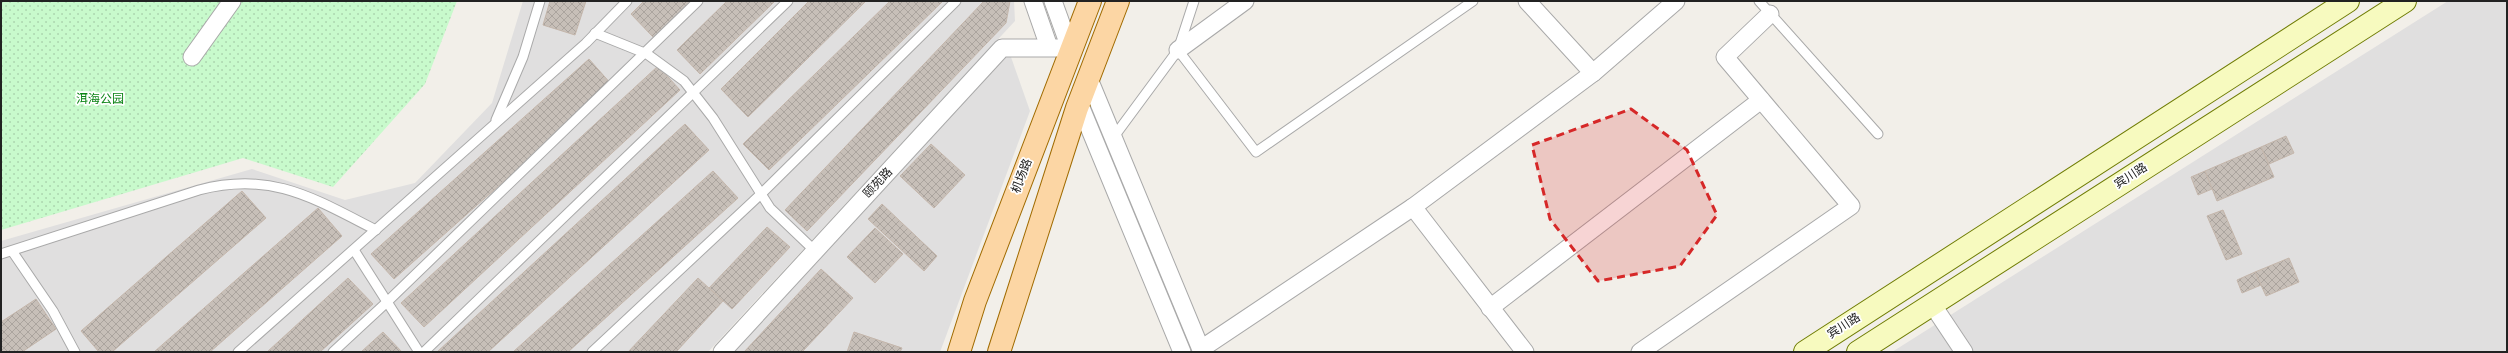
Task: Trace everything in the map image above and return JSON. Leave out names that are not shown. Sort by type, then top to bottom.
[{"type":"main road","name":"机场路","points":[[959,352],[1060,48],[1090,1]]},
{"type":"main road","points":[[999,352],[1079,103],[1118,1]]},
{"type":"main road","name":"宾川路","points":[[1805,352],[2348,1]]},
{"type":"main road","name":"宾川路","points":[[1858,352],[2405,1]]},
{"type":"street","points":[[192,57],[232,1]]},
{"type":"street","points":[[1032,1],[1060,48]]},
{"type":"street","points":[[1053,1],[1060,48]]},
{"type":"street","points":[[1178,50],[1245,1]]},
{"type":"street","points":[[1527,1],[1593,72]]},
{"type":"street","points":[[1089,79],[1201,350],[1413,207],[1593,72],[1676,1]]},
{"type":"street","points":[[1640,352],[1851,206],[1724,57],[1770,14]]},
{"type":"street","name":"颐苑路","points":[[722,352],[1002,48],[1060,48]]},
{"type":"street","points":[[1490,308],[1761,100]]},
{"type":"street","points":[[1079,103],[1182,352]]},
{"type":"street","points":[[1413,207],[1525,352]]},
{"type":"street","points":[[1932,304],[1964,352]]},
{"type":"lane","points":[[494,123],[522,57],[540,1]]},
{"type":"lane","points":[[238,352],[354,250],[595,33],[627,1]]},
{"type":"lane","points":[[333,352],[388,302],[698,1]]},
{"type":"lane","points":[[424,352],[788,1]]},
{"type":"lane","points":[[592,352],[761,194],[956,1]]},
{"type":"lane","points":[[1113,138],[1178,50],[1194,1]]},
{"type":"lane","points":[[1178,50],[1256,152],[1473,1]]},
{"type":"lane","points":[[1759,1],[1878,134]]},
{"type":"lane","points":[[595,33],[644,53],[676,74],[695,92],[761,194],[778,217],[815,251]]},
{"type":"lane","points":[[1,254],[199,190],[236,184],[262,184],[290,189],[310,196],[376,230]]},
{"type":"lane","points":[[354,250],[419,352]]},
{"type":"lane","points":[[12,251],[53,311],[75,352]]},
{"type":"highlighted area","points":[[1631,109],[1687,150],[1717,215],[1680,266],[1598,281],[1550,219],[1532,145]]},
{"type":"shaded area","points":[[523,1],[1014,1],[1015,21],[708,352],[1,352],[1,241],[252,169],[345,200],[415,183],[492,103]]},
{"type":"shaded area","points":[[2448,1],[2507,1],[2507,352],[1892,352]]},
{"type":"shaded area","points":[[1005,40],[1030,111],[940,352],[715,352]]},
{"type":"green space","name":"洱海公园","points":[[1,1],[457,1],[425,84],[333,187],[243,158],[1,230]]},
{"type":"building","points":[[550,1],[586,1],[575,35],[543,25]]},
{"type":"building","points":[[644,1],[692,1],[654,38],[631,14]]},
{"type":"building","points":[[727,1],[775,1],[700,74],[677,50]]},
{"type":"building","points":[[809,1],[866,1],[748,117],[721,89]]},
{"type":"building","points":[[890,1],[943,1],[769,170],[743,144]]},
{"type":"building","points":[[984,1],[1010,1],[1006,23],[807,231],[785,210]]},
{"type":"building","points":[[589,59],[612,85],[394,279],[371,254]]},
{"type":"building","points":[[658,66],[680,90],[424,327],[401,303]]},
{"type":"building","points":[[685,124],[709,150],[488,352],[437,352]]},
{"type":"building","points":[[2286,136],[2294,153],[2269,164],[2261,147]]},
{"type":"building","points":[[931,144],[965,175],[934,208],[900,176]]},
{"type":"building","points":[[2261,147],[2274,177],[2217,201],[2205,171]]},
{"type":"building","points":[[713,171],[738,198],[568,352],[513,352]]},
{"type":"building","points":[[2205,171],[2212,189],[2198,195],[2191,177]]},
{"type":"building","points":[[242,191],[266,218],[112,352],[99,352],[81,331]]},
{"type":"building","points":[[882,204],[937,256],[924,271],[868,219]]},
{"type":"building","points":[[318,208],[342,236],[210,352],[154,352]]},
{"type":"building","points":[[2223,210],[2242,254],[2226,260],[2207,216]]},
{"type":"building","points":[[767,227],[790,247],[732,309],[709,288]]},
{"type":"building","points":[[875,228],[903,254],[875,283],[847,257]]},
{"type":"building","points":[[2289,258],[2299,282],[2266,296],[2255,272]]},
{"type":"building","points":[[821,269],[853,298],[802,352],[744,352]]},
{"type":"building","points":[[2255,272],[2261,285],[2242,293],[2237,280]]},
{"type":"building","points":[[348,278],[373,304],[320,352],[267,352]]},
{"type":"building","points":[[698,278],[723,301],[676,352],[628,352]]},
{"type":"building","points":[[36,299],[56,329],[22,352],[1,352],[1,322]]},
{"type":"building","points":[[383,332],[402,352],[361,352]]},
{"type":"building","points":[[854,332],[902,348],[900,352],[847,352]]}]
